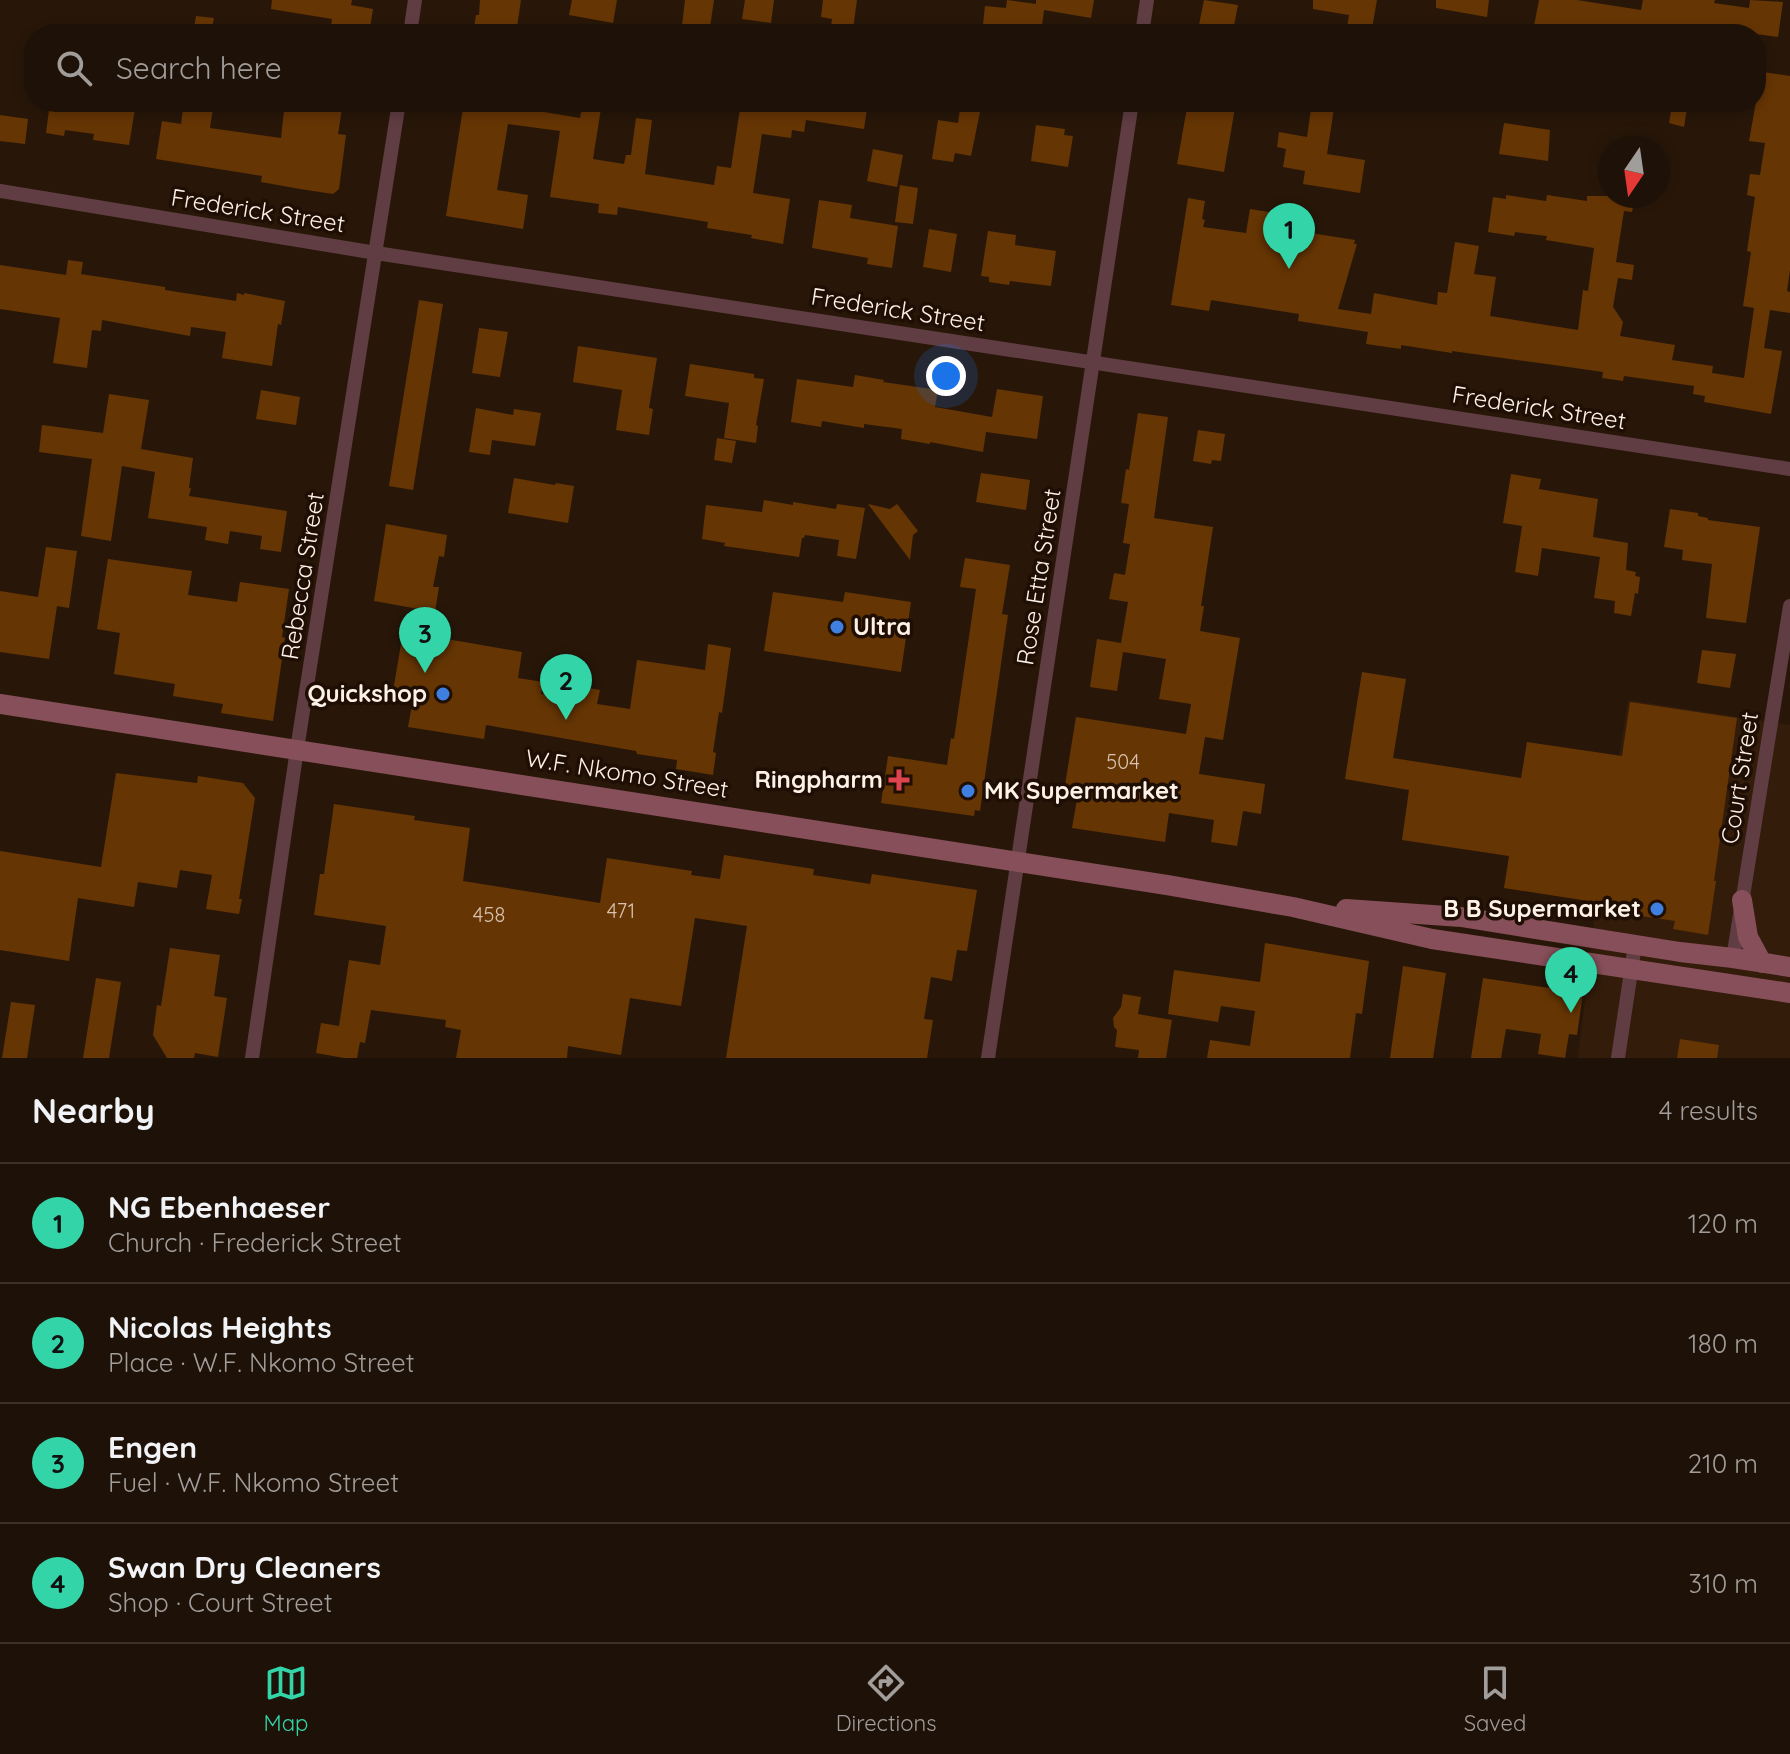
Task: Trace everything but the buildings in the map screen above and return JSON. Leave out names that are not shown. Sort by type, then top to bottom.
[{"type":"main road","name":"W.F. Nkomo Street","points":[[0,704],[1018,862],[1293,907],[1432,939],[1790,993]]},
{"type":"main road","points":[[1742,900],[1748,937],[1762,963]]},
{"type":"main road","name":"W.F. Nkomo Street","points":[[1293,907],[1461,917],[1790,967]]},
{"type":"street","points":[[411,24],[415,0]]},
{"type":"street","points":[[1143,24],[1147,0]]},
{"type":"street","name":"Rebecca Street","points":[[252,1058],[297,749],[397,112]]},
{"type":"street","name":"Rose Etta Street","points":[[988,1058],[1131,112]]},
{"type":"street","name":"Frederick Street","points":[[0,191],[376,253],[1790,469]]},
{"type":"street","name":"Court Street","points":[[1733,958],[1790,606]]},
{"type":"street","points":[[1618,1058],[1635,945]]},
{"type":"shaded area","points":[[1628,700],[1790,725],[1790,1058],[1578,1058],[1595,912]]},
{"type":"place","name":"NG Ebenhaeser","points":[[1289,269]]},
{"type":"place","name":"Ultra","points":[[837,627]]},
{"type":"place","name":"Engen","points":[[425,673]]},
{"type":"place","name":"Quickshop","points":[[443,694]]},
{"type":"place","name":"Nicolas Heights","points":[[566,720]]},
{"type":"place","name":"Ringpharm","points":[[899,780]]},
{"type":"place","name":"MK Supermarket","points":[[968,791]]},
{"type":"place","name":"B B Supermarket","points":[[1657,909]]},
{"type":"place","name":"Swan Dry Cleaners","points":[[1571,1013]]}]
